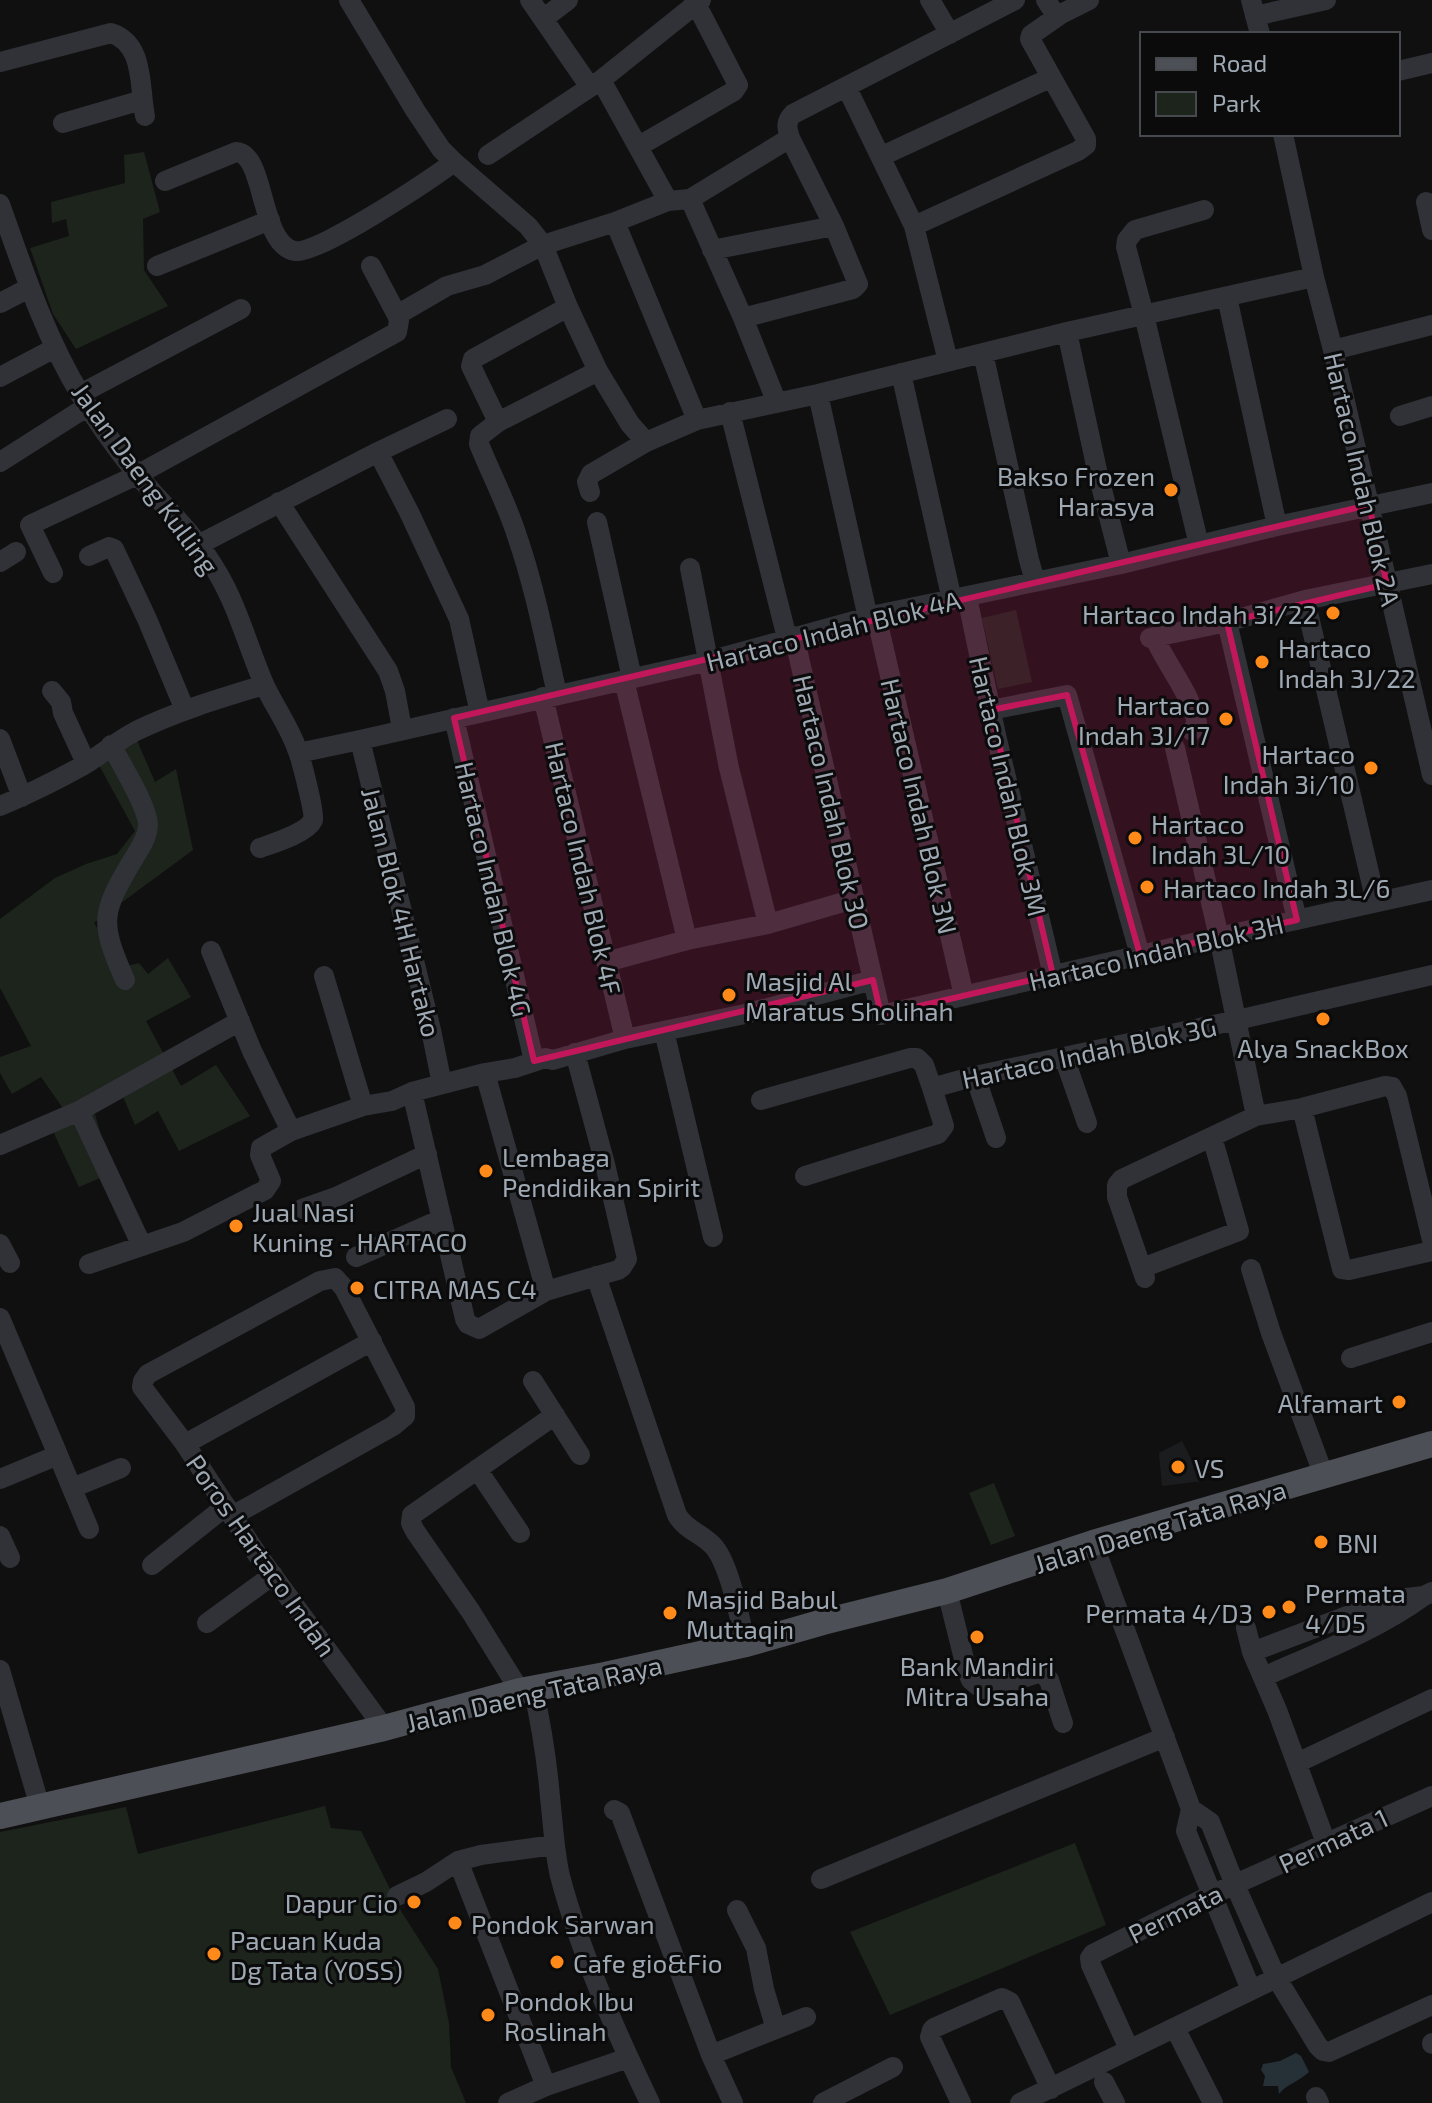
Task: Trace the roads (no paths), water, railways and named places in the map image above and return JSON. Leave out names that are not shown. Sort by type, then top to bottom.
[{"type":"main road","name":"Jalan Daeng Tata Raya","points":[[0,1816],[384,1728],[526,1689],[746,1644],[947,1591],[1093,1543],[1432,1444]]},
{"type":"street","points":[[349,0],[441,149],[528,226],[543,245],[598,371],[630,424],[646,442]]},
{"type":"street","points":[[530,0],[596,83],[639,146],[668,201]]},
{"type":"street","points":[[543,19],[568,0]]},
{"type":"street","points":[[930,0],[950,34]]},
{"type":"street","points":[[743,318],[853,289],[858,284],[834,226],[790,138],[786,127],[793,114],[1015,0]]},
{"type":"street","points":[[914,226],[1086,145],[1086,139],[1030,37],[1053,7],[1089,0]]},
{"type":"street","points":[[1256,17],[1326,0]]},
{"type":"street","points":[[488,155],[596,83],[697,1],[738,85],[734,91],[639,146]]},
{"type":"street","points":[[0,62],[111,33],[122,36],[135,54],[144,108],[63,123]]},
{"type":"street","points":[[1400,71],[1432,63]]},
{"type":"street","points":[[882,156],[1050,78]]},
{"type":"street","points":[[847,88],[914,226],[948,361]]},
{"type":"street","name":"Hartaco Indah Blok 2A","points":[[1283,136],[1432,775]]},
{"type":"street","points":[[397,315],[447,286],[485,275],[543,245],[668,201],[690,199],[790,138]]},
{"type":"street","points":[[165,181],[236,152],[245,154],[280,240],[287,248],[300,252],[315,247],[414,190],[454,162]]},
{"type":"street","points":[[690,199],[777,403]]},
{"type":"street","points":[[1426,202],[1432,230]]},
{"type":"street","name":"Jalan Daeng Kulling","points":[[0,204],[4,231],[55,348],[110,439],[217,571],[264,685],[298,750],[314,818],[307,828],[260,848]]},
{"type":"street","points":[[1199,545],[1126,247],[1135,230],[1204,210]]},
{"type":"street","points":[[157,266],[270,220]]},
{"type":"street","points":[[615,222],[697,420]]},
{"type":"street","points":[[712,250],[834,226]]},
{"type":"street","points":[[53,573],[30,525],[137,475],[393,335],[398,328],[397,315],[371,266]]},
{"type":"street","points":[[590,492],[587,482],[591,474],[646,442],[697,420],[1314,277]]},
{"type":"street","points":[[0,303],[29,288]]},
{"type":"street","points":[[1227,297],[1277,526]]},
{"type":"street","points":[[568,307],[473,359],[471,366],[498,422],[598,371]]},
{"type":"street","points":[[0,462],[84,400],[241,309]]},
{"type":"street","points":[[1333,350],[1432,325]]},
{"type":"street","points":[[1067,332],[1121,564]]},
{"type":"street","points":[[0,377],[55,348]]},
{"type":"street","points":[[983,353],[1035,581]]},
{"type":"street","name":"Hartaco Indah Blok 3M","points":[[901,373],[991,710],[1053,975]]},
{"type":"street","name":"Hartaco Indah Blok 3N","points":[[818,394],[964,996]]},
{"type":"street","points":[[1400,416],[1432,406]]},
{"type":"street","name":"Hartaco Indah Blok 3O","points":[[730,412],[791,637],[881,1015]]},
{"type":"street","points":[[198,545],[447,419]]},
{"type":"street","name":"Hartaco Indah Blok 4F","points":[[498,422],[480,436],[479,444],[509,514],[534,591],[550,696],[625,1039]]},
{"type":"street","points":[[378,452],[459,619],[480,713]]},
{"type":"street","name":"Hartaco Indah Blok 4A","points":[[298,750],[303,752],[480,713],[709,661],[872,617],[1432,493]]},
{"type":"street","points":[[279,502],[388,671],[402,729]]},
{"type":"street","points":[[597,522],[628,679],[687,940]]},
{"type":"street","points":[[89,556],[109,547],[114,548],[185,710]]},
{"type":"street","points":[[690,568],[729,768],[768,924]]},
{"type":"street","points":[[1192,731],[1197,723],[1192,705],[1152,637],[1227,622],[1305,600],[1432,574]]},
{"type":"street","points":[[1305,600],[1376,902]]},
{"type":"street","points":[[1227,622],[1297,920]]},
{"type":"street","points":[[0,806],[86,763],[134,732],[185,710],[264,685]]},
{"type":"street","points":[[52,691],[61,702],[86,763]]},
{"type":"street","points":[[991,710],[1067,695],[1140,955]]},
{"type":"street","name":"Hartaco Indah Blok 4G","points":[[454,718],[534,1061]]},
{"type":"street","points":[[0,739],[22,797]]},
{"type":"street","name":"Jalan Blok 4H Hartako","points":[[360,740],[442,1084]]},
{"type":"street","points":[[111,745],[144,809],[148,829],[145,840],[112,896],[106,918],[111,949],[125,980]]},
{"type":"street","points":[[1175,748],[1256,1116]]},
{"type":"street","name":"Hartaco Indah Blok 3H","points":[[881,1015],[1432,890]]},
{"type":"street","points":[[606,962],[687,940],[768,924],[854,899]]},
{"type":"street","points":[[211,951],[252,1051],[291,1131]]},
{"type":"street","name":"Hartaco Indah Blok 3G","points":[[805,1176],[938,1134],[944,1126],[932,1088],[1432,975]]},
{"type":"street","points":[[324,976],[363,1106]]},
{"type":"street","points":[[89,1264],[183,1232],[265,1190],[270,1185],[271,1177],[259,1151],[291,1131],[363,1106],[392,1101],[442,1084],[545,1058],[553,1060],[625,1039],[745,1014],[873,980]]},
{"type":"street","points":[[0,1145],[79,1111],[240,1021]]},
{"type":"street","points":[[664,1031],[713,1237]]},
{"type":"street","points":[[412,1092],[465,1319],[475,1328],[483,1327],[546,1291],[622,1267],[626,1263],[627,1255],[575,1053]]},
{"type":"street","points":[[1064,1057],[1087,1123]]},
{"type":"street","points":[[761,1100],[910,1058],[917,1058],[924,1065],[932,1088]]},
{"type":"street","points":[[485,1073],[546,1291]]},
{"type":"street","points":[[975,1076],[996,1138]]},
{"type":"street","points":[[1212,1137],[1239,1231],[1144,1273],[1117,1197],[1117,1185],[1122,1179],[1256,1116],[1302,1108],[1385,1086],[1392,1087],[1397,1096],[1432,1240]]},
{"type":"street","points":[[1302,1108],[1342,1269],[1432,1251]]},
{"type":"street","points":[[79,1111],[142,1246]]},
{"type":"street","points":[[302,1209],[336,1197],[427,1154]]},
{"type":"street","points":[[356,1257],[442,1219]]},
{"type":"street","points":[[1251,1269],[1271,1333],[1324,1476]]},
{"type":"street","points":[[596,1276],[677,1515],[686,1527],[714,1546],[721,1559],[746,1644]]},
{"type":"street","name":"Poros Hartaco Indah","points":[[372,1341],[340,1282],[329,1278],[148,1374],[142,1387],[384,1728]]},
{"type":"street","points":[[0,1318],[89,1529]]},
{"type":"street","points":[[1351,1358],[1432,1332]]},
{"type":"street","points":[[152,1565],[229,1511],[393,1426],[405,1416],[405,1407],[372,1341],[185,1444]]},
{"type":"street","points":[[533,1381],[580,1455]]},
{"type":"street","points":[[555,1415],[412,1515],[411,1523],[526,1689],[543,1732],[554,1845],[560,1875],[628,2058],[650,2103]]},
{"type":"street","points":[[0,1479],[58,1455]]},
{"type":"street","points":[[72,1488],[121,1468]]},
{"type":"street","points":[[477,1469],[520,1533]]},
{"type":"street","points":[[0,1536],[10,1558]]},
{"type":"street","points":[[1093,1543],[1191,1809],[1186,1831],[1251,1990]]},
{"type":"street","points":[[207,1623],[273,1575]]},
{"type":"street","points":[[947,1591],[967,1671],[977,1687],[993,1688],[1041,1672],[1049,1680],[1063,1723]]},
{"type":"street","points":[[1252,1652],[1368,1608],[1428,1594]]},
{"type":"street","points":[[1263,1677],[1376,1626],[1428,1594]]},
{"type":"street","points":[[1246,1628],[1252,1652],[1326,1843]]},
{"type":"street","points":[[0,1670],[40,1807]]},
{"type":"street","points":[[1297,1763],[1432,1699]]},
{"type":"street","points":[[821,1879],[1165,1737]]},
{"type":"street","name":"Permata 1","points":[[1235,1885],[1432,1796]]},
{"type":"street","points":[[1191,1809],[1210,1822],[1235,1885]]},
{"type":"street","points":[[614,1810],[620,1813],[711,2055],[733,2103]]},
{"type":"street","points":[[397,1896],[458,1861],[554,1845]]},
{"type":"street","points":[[458,1861],[546,2086]]},
{"type":"street","name":"Permata","points":[[1129,2049],[1091,1965],[1093,1954],[1235,1885],[1276,1977],[1318,2046],[1326,2051],[1432,2005]]},
{"type":"street","points":[[1020,2103],[1432,1902]]},
{"type":"street","points":[[737,1910],[756,1948],[776,2029]]},
{"type":"street","points":[[961,2103],[930,2037],[932,2030],[1002,1998],[1010,2002],[1051,2089]]},
{"type":"street","points":[[711,2055],[806,2017]]},
{"type":"street","points":[[1175,2028],[1213,2103]]},
{"type":"street","points":[[508,2103],[546,2086],[628,2058]]},
{"type":"street","points":[[831,2101],[893,2067]]},
{"type":"street","points":[[1104,2082],[1115,2103]]},
{"type":"place","name":"Bakso Frozen Harasya","points":[[1171,490]]},
{"type":"place","name":"Hartaco Indah 3i/22","points":[[1333,613]]},
{"type":"place","name":"Hartaco Indah 3J/22","points":[[1262,662]]},
{"type":"place","name":"Hartaco Indah 3J/17","points":[[1226,719]]},
{"type":"place","name":"Hartaco Indah 3i/10","points":[[1371,768]]},
{"type":"place","name":"Hartaco Indah 3L/10","points":[[1135,838]]},
{"type":"place","name":"Hartaco Indah 3L/6","points":[[1147,887]]},
{"type":"place","name":"Masjid Al Maratus Sholihah","points":[[729,995]]},
{"type":"place","name":"Alya SnackBox","points":[[1323,1019]]},
{"type":"place","name":"Lembaga Pendidikan Spirit","points":[[486,1171]]},
{"type":"place","name":"Jual Nasi Kuning - HARTACO","points":[[236,1226]]},
{"type":"place","name":"CITRA MAS C4","points":[[357,1288]]},
{"type":"place","name":"Alfamart","points":[[1399,1402]]},
{"type":"place","name":"VS","points":[[1178,1467]]},
{"type":"place","name":"BNI","points":[[1321,1542]]},
{"type":"place","name":"Permata 4/D5","points":[[1289,1607]]},
{"type":"place","name":"Permata 4/D3","points":[[1269,1612]]},
{"type":"place","name":"Masjid Babul Muttaqin","points":[[670,1613]]},
{"type":"place","name":"Bank Mandiri Mitra Usaha","points":[[977,1637]]},
{"type":"place","name":"Dapur Cio","points":[[414,1902]]},
{"type":"place","name":"Pondok Sarwan","points":[[455,1923]]},
{"type":"place","name":"Pacuan Kuda Dg Tata (YOSS)","points":[[214,1954]]},
{"type":"place","name":"Cafe gio&Fio","points":[[557,1962]]},
{"type":"place","name":"Pondok Ibu Roslinah","points":[[488,2015]]}]
